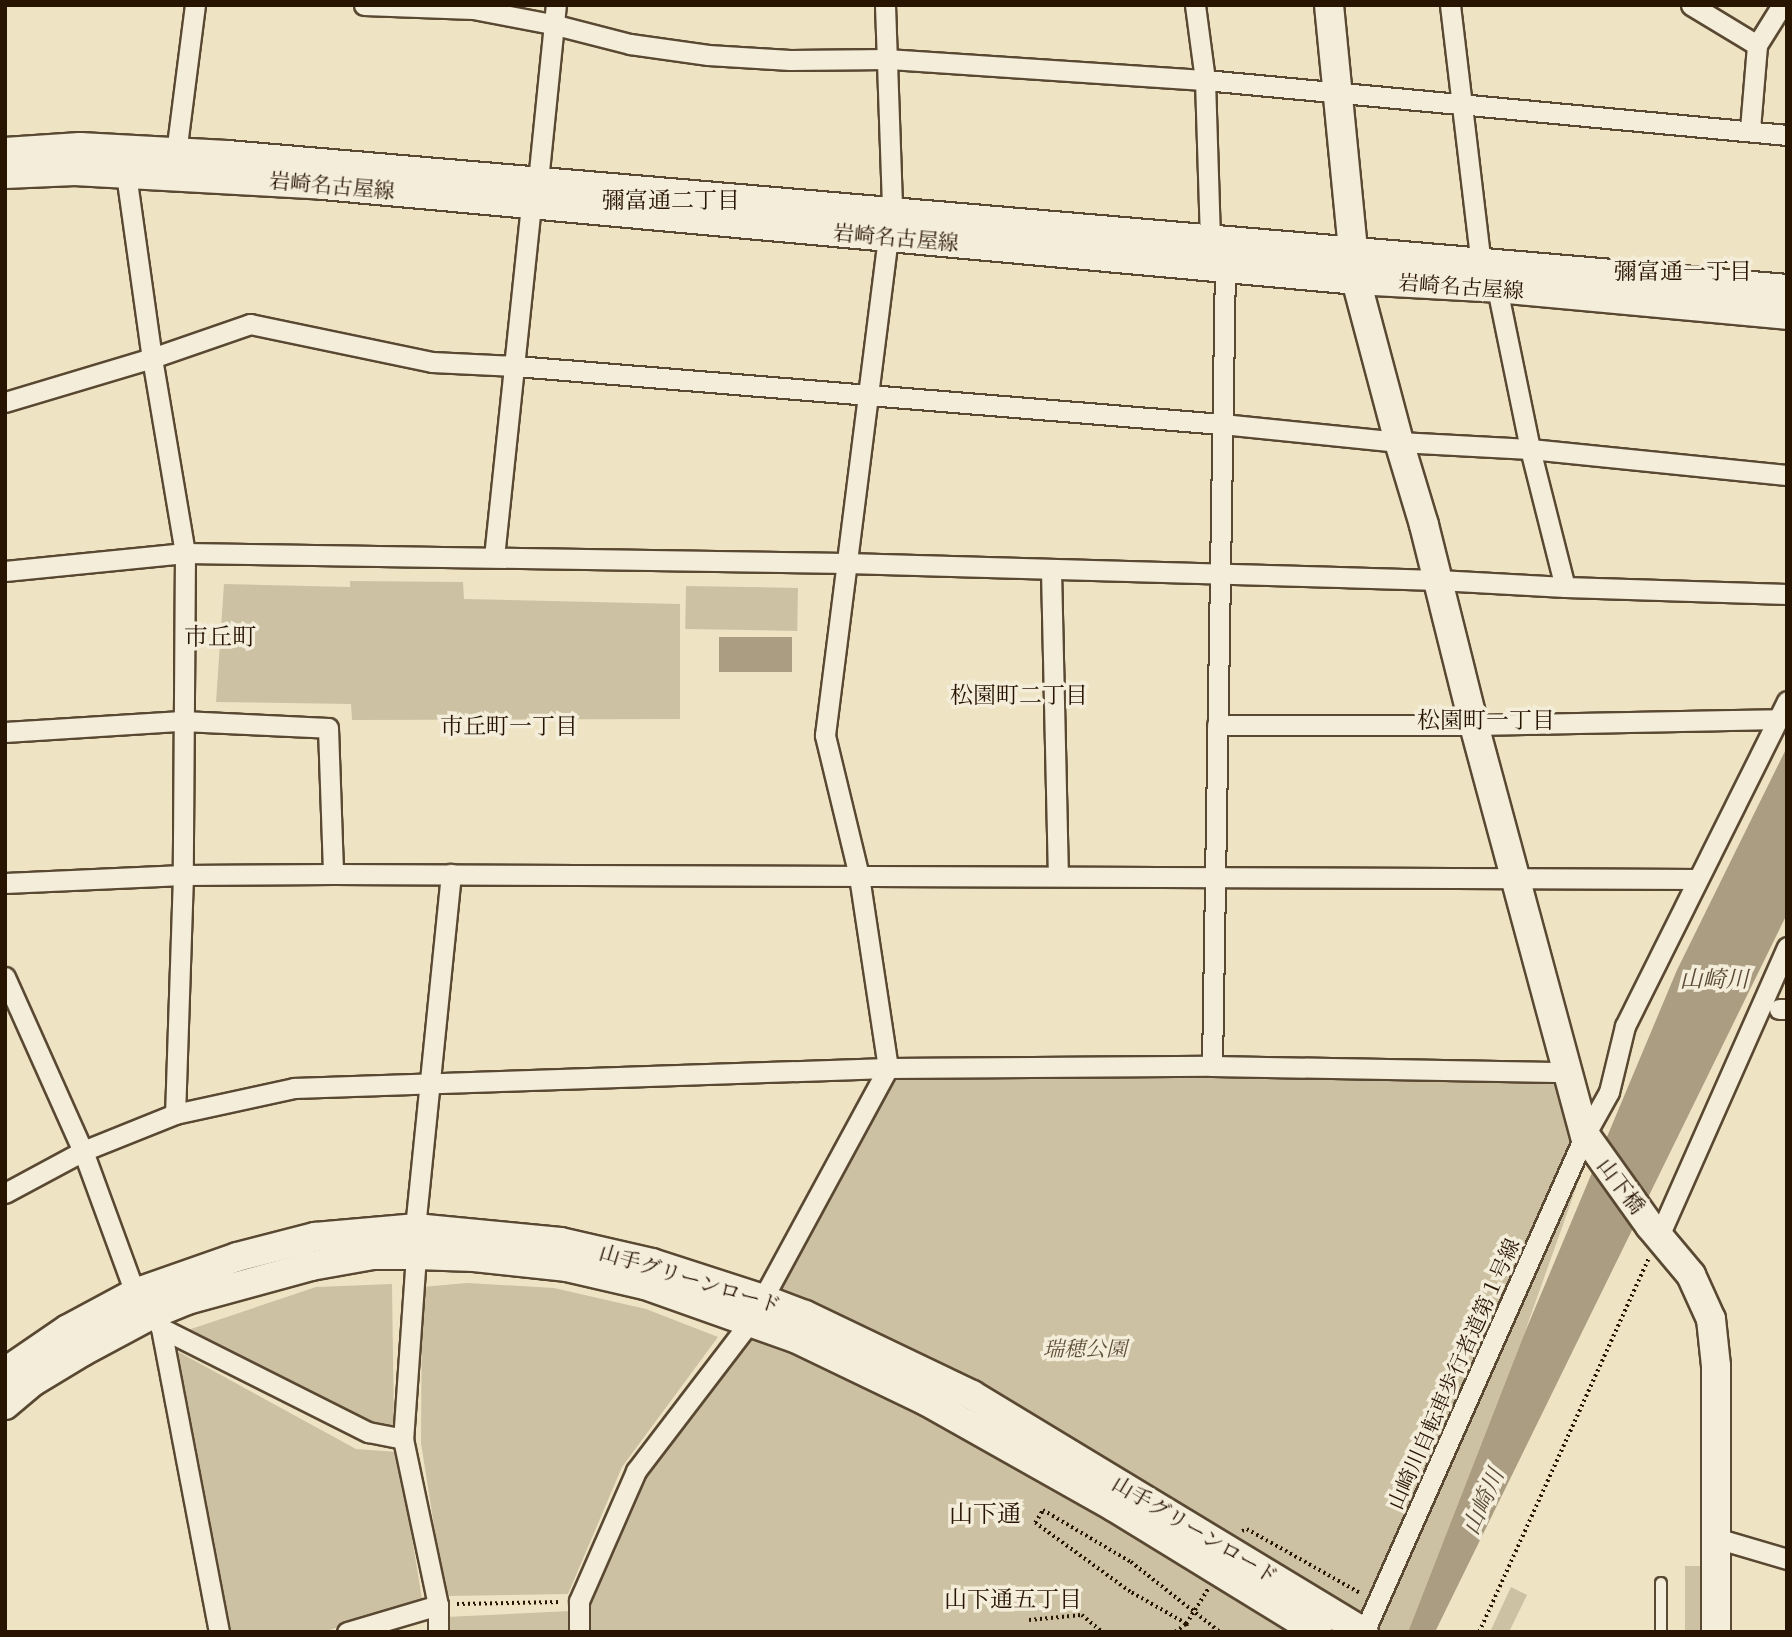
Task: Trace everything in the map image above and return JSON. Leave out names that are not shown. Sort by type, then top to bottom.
[{"type":"street","points":[[175,1114],[183,875],[185,553],[152,358],[126,174],[176,153],[195,5]]},
{"type":"street","points":[[364,5],[554,15],[630,44],[708,55],[790,60],[888,59],[1205,80],[1461,106],[1750,129],[1787,135]]},
{"type":"street","points":[[579,1632],[579,1601],[636,1471],[757,1310],[888,1068],[859,876],[825,735],[866,394],[890,224],[885,5]]},
{"type":"street","points":[[1195,5],[1205,80],[1210,240]]},
{"type":"street","points":[[1329,5],[1355,266],[1474,725],[1588,1141]]},
{"type":"street","points":[[1450,5],[1481,264]]},
{"type":"street","points":[[1691,5],[1757,45]]},
{"type":"street","points":[[1750,129],[1757,45],[1782,5]]},
{"type":"street","points":[[494,557],[554,15]]},
{"type":"street","name":"岩崎名古屋線","points":[[5,152],[80,147],[176,153],[534,193],[890,224],[1210,240],[1497,288],[1787,314]]},
{"type":"street","name":"岩崎名古屋線","points":[[5,174],[75,172],[534,193]]},
{"type":"street","name":"岩崎名古屋線","points":[[890,224],[1225,267],[1481,264],[1787,289]]},
{"type":"street","points":[[1212,1066],[1225,267]]},
{"type":"street","points":[[1497,288],[1530,449],[1565,587]]},
{"type":"street","points":[[5,402],[152,358],[250,324],[432,362],[516,366],[866,394],[1399,442],[1530,449],[1787,475]]},
{"type":"street","points":[[5,572],[185,553],[846,563],[1220,576],[1438,580],[1787,594]]},
{"type":"street","points":[[1051,570],[1058,876]]},
{"type":"street","points":[[1217,725],[1474,725],[1783,710]]},
{"type":"street","name":"山崎川自転車歩行者道第１号線","points":[[1364,1632],[1588,1141],[1609,1092],[1625,1026],[1783,710]]},
{"type":"street","points":[[5,732],[182,721],[328,728],[333,874]]},
{"type":"street","points":[[5,883],[183,875],[333,874],[1697,879]]},
{"type":"street","points":[[438,1632],[438,1605],[403,1439],[429,1083],[450,874]]},
{"type":"street","points":[[1655,1231],[1787,947]]},
{"type":"street","points":[[5,977],[83,1151],[150,1312],[219,1632]]},
{"type":"street","points":[[5,1193],[83,1151],[175,1114],[294,1088],[888,1068],[1212,1066],[1569,1072]]},
{"type":"street","name":"山下橋","points":[[1588,1141],[1691,1275],[1710,1319],[1716,1366],[1716,1632]]},
{"type":"street","name":"山手グリーンロード","points":[[5,1405],[34,1381],[237,1257],[315,1237],[560,1242],[652,1264],[757,1310],[795,1338],[926,1401],[1114,1507],[1318,1632]]},
{"type":"street","name":"山手グリーンロード","points":[[757,1310],[805,1315],[972,1395],[1364,1632]]},
{"type":"street","points":[[150,1312],[368,1432],[403,1439]]},
{"type":"street","name":"山手グリーンロード","points":[[9,1364],[68,1329],[150,1312]]},
{"type":"street","points":[[1716,1538],[1787,1559]]},
{"type":"street","points":[[347,1632],[438,1605]]},
{"type":"lane","points":[[1661,1583],[1661,1632]]},
{"type":"path","points":[[1479,1632],[1655,1231]]},
{"type":"path","points":[[1175,1632],[1186,1624],[1130,1592],[1035,1523],[1043,1510],[1131,1562],[1220,1632]]},
{"type":"path","points":[[1252,1532],[1378,1602]]},
{"type":"path","points":[[438,1605],[579,1601]]},
{"type":"path","points":[[1029,1620],[1082,1615],[1102,1632]]},
{"type":"green space","points":[[350,581],[463,582],[464,599],[680,604],[680,719],[352,720],[351,704],[216,702],[224,584],[350,587]]},
{"type":"green space","points":[[686,586],[798,588],[797,631],[685,629]]},
{"type":"green space","name":"瑞穂公園","points":[[888,1068],[1569,1072],[1591,1146],[1523,1337],[1408,1632],[579,1632],[579,1601],[636,1471],[750,1322]]},
{"type":"green space","points":[[467,1283],[554,1288],[646,1309],[718,1337],[622,1467],[568,1594],[445,1596],[421,1443],[422,1287]]},
{"type":"green space","points":[[392,1284],[394,1432],[361,1428],[188,1330],[316,1287]]},
{"type":"green space","points":[[177,1351],[356,1449],[398,1452],[422,1599],[324,1632],[224,1632]]},
{"type":"green space","points":[[1685,1566],[1700,1566],[1700,1632],[1685,1632]]},
{"type":"green space","points":[[1511,1587],[1527,1595],[1509,1632],[1490,1632]]},
{"type":"green space","points":[[570,1611],[571,1632],[447,1632],[446,1617]]},
{"type":"water","points":[[719,637],[792,637],[792,672],[719,672]]},
{"type":"water","name":"山崎川","points":[[1787,747],[1787,914],[1435,1632],[1408,1632],[1523,1337],[1677,970]]},
{"type":"district","name":"彌富通二丁目","points":[[671,201]]},
{"type":"district","name":"彌富通一丁目","points":[[1683,272]]},
{"type":"district","name":"市丘町","points":[[220,638]]},
{"type":"district","name":"松園町二丁目","points":[[1019,696]]},
{"type":"district","name":"松園町一丁目","points":[[1486,721]]},
{"type":"district","name":"市丘町一丁目","points":[[509,727]]},
{"type":"district","name":"山下通","points":[[985,1515]]},
{"type":"district","name":"山下通五丁目","points":[[1013,1600]]}]
